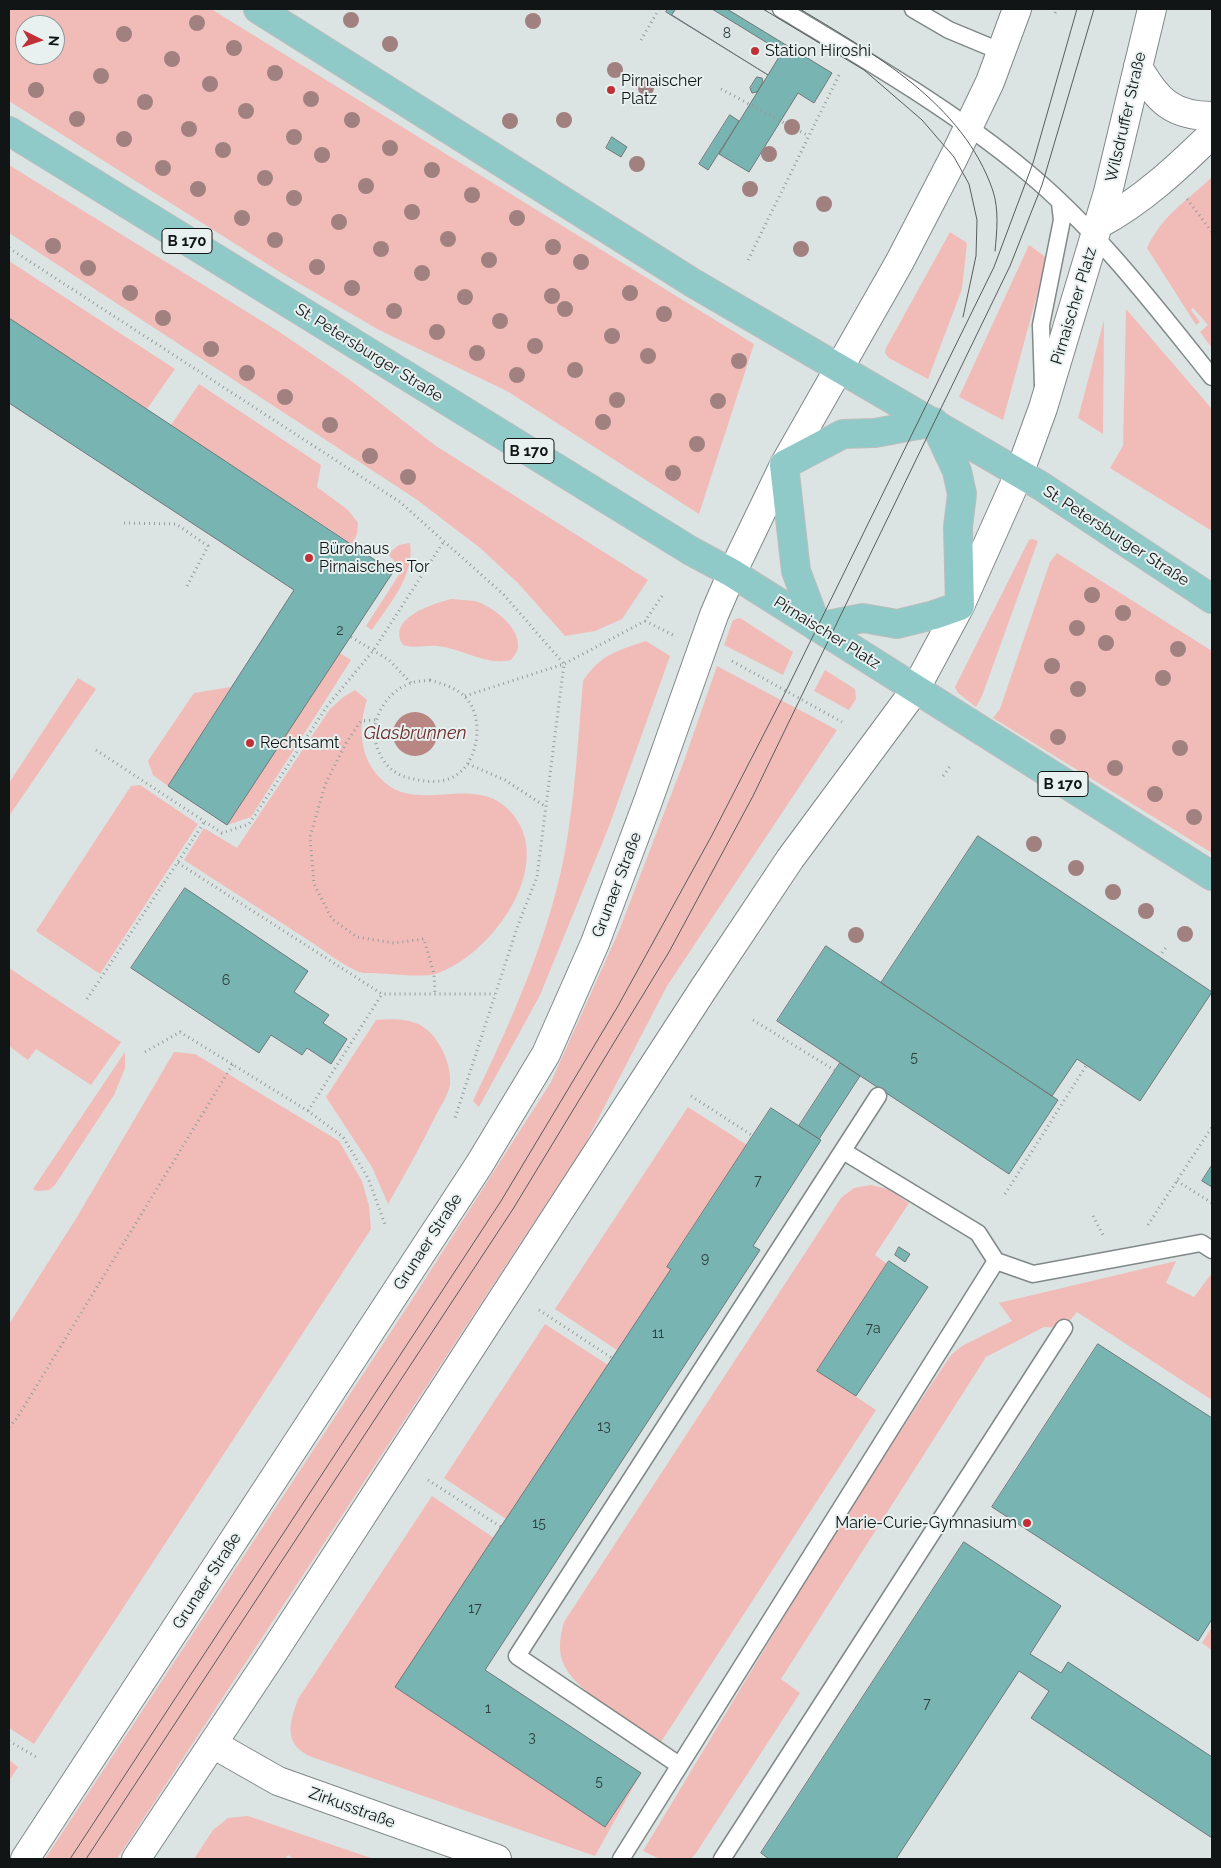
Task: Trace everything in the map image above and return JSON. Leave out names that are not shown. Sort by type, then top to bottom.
[{"type":"main road","points":[[258,9],[693,283],[934,422],[1019,474]]},
{"type":"main road","points":[[732,573],[784,466],[899,263],[968,126],[1002,52],[1017,9]]},
{"type":"main road","name":"Wilsdruffer Straße","points":[[1097,231],[1152,9]]},
{"type":"main road","points":[[1138,67],[1152,92],[1171,108],[1198,116],[1212,116]]},
{"type":"main road","name":"St. Petersburger Straße","points":[[9,131],[684,547],[732,573]]},
{"type":"main road","points":[[1097,231],[1170,175],[1212,134]]},
{"type":"main road","name":"Pirnaischer Platz","points":[[732,573],[915,690],[960,606],[1019,474],[1043,408],[1097,231]]},
{"type":"main road","points":[[784,466],[843,434],[875,433],[934,422]]},
{"type":"main road","points":[[784,466],[796,571],[817,626],[863,618],[897,624],[934,616],[960,606],[958,527],[962,494],[957,471],[934,422]]},
{"type":"main road","name":"St. Petersburger Straße","points":[[1019,474],[1212,599]]},
{"type":"main road","name":"Grunaer Straße","points":[[25,1859],[479,1165],[546,1054],[595,943],[714,615],[732,573]]},
{"type":"main road","points":[[136,1859],[213,1744],[702,991],[790,859],[915,690]]},
{"type":"main road","name":"B 170","points":[[915,690],[1212,876]]},
{"type":"main road","name":"Zirkusstraße","points":[[213,1744],[278,1781],[497,1859]]},
{"type":"lane","points":[[781,9],[968,126],[1029,173],[1060,203],[1097,231],[1212,377]]},
{"type":"lane","points":[[913,9],[949,30],[1002,52]]},
{"type":"lane","points":[[1043,408],[1041,325],[1062,220],[1060,203]]},
{"type":"lane","points":[[679,1765],[517,1656],[878,1096]]},
{"type":"lane","points":[[843,1151],[978,1233],[996,1261],[1033,1274],[1202,1243],[1212,1250]]},
{"type":"lane","points":[[621,1859],[996,1261]]},
{"type":"lane","points":[[722,1859],[1064,1328]]},
{"type":"path","points":[[641,40],[659,9]]},
{"type":"path","points":[[1055,13],[1057,9]]},
{"type":"path","points":[[748,260],[841,72]]},
{"type":"path","points":[[721,89],[809,136]]},
{"type":"path","points":[[1183,192],[1189,205],[1212,232]]},
{"type":"path","points":[[9,248],[400,502],[504,595],[564,664],[537,877],[518,925],[455,1118]]},
{"type":"path","points":[[124,523],[176,524],[208,546],[187,586]]},
{"type":"path","points":[[96,750],[205,820],[222,833],[249,824],[328,705],[373,651],[444,541]]},
{"type":"path","points":[[465,696],[564,664],[645,621],[664,593]]},
{"type":"path","points":[[645,621],[680,638]]},
{"type":"path","points":[[351,637],[390,660],[411,683]]},
{"type":"path","points":[[729,660],[842,722]]},
{"type":"path","points":[[430,680],[449,685],[465,696],[477,718],[475,745],[468,764],[452,778],[426,782],[404,777],[385,765],[376,744],[376,720],[388,697],[411,683],[430,680]]},
{"type":"path","points":[[376,720],[361,721],[346,743],[325,785],[310,837],[314,884],[332,919],[358,936],[394,943],[424,939],[434,974],[435,994]]},
{"type":"path","points":[[468,764],[505,780],[546,807]]},
{"type":"path","points":[[943,776],[951,765]]},
{"type":"path","points":[[87,999],[205,820]]},
{"type":"path","points":[[178,863],[382,994],[495,994]]},
{"type":"path","points":[[1159,957],[1167,946]]},
{"type":"path","points":[[308,1111],[382,994]]},
{"type":"path","points":[[753,1020],[836,1071]]},
{"type":"path","points":[[146,1052],[180,1032],[308,1111],[343,1137],[368,1178],[386,1226]]},
{"type":"path","points":[[9,1427],[17,1418],[233,1064]]},
{"type":"path","points":[[1005,1194],[1086,1066]]},
{"type":"path","points":[[691,1096],[753,1136]]},
{"type":"path","points":[[1134,1255],[1139,1239],[1212,1127]]},
{"type":"path","points":[[1177,1181],[1212,1203]]},
{"type":"path","points":[[539,1310],[612,1358]]},
{"type":"path","points":[[428,1480],[500,1527]]},
{"type":"path","points":[[9,1741],[38,1758]]},
{"type":"shaded area","points":[[9,9],[211,9],[754,344],[699,514],[507,391],[379,330],[283,274],[9,101]]},
{"type":"shaded area","points":[[9,165],[278,331],[350,380],[436,446],[648,580],[622,619],[595,631],[565,636],[518,583],[479,547],[416,499],[9,233]]},
{"type":"shaded area","points":[[1212,177],[1212,348],[1200,332],[1208,325],[1193,308],[1191,310],[1200,322],[1196,325],[1147,248],[1153,236],[1168,217]]},
{"type":"shaded area","points":[[950,232],[967,243],[962,289],[928,379],[889,358],[885,353]]},
{"type":"shaded area","points":[[1029,245],[1047,258],[1003,420],[959,397]]},
{"type":"shaded area","points":[[9,261],[175,369],[147,409],[9,318]]},
{"type":"shaded area","points":[[1126,309],[1212,409],[1212,531],[1110,468],[1123,446]]},
{"type":"shaded area","points":[[1104,320],[1103,434],[1078,418]]},
{"type":"shaded area","points":[[199,384],[321,465],[317,487],[348,510],[358,523],[357,534],[352,544],[171,425]]},
{"type":"shaded area","points":[[1029,540],[1038,541],[982,696],[976,707],[958,693],[955,687]]},
{"type":"shaded area","points":[[410,543],[411,555],[405,578],[393,600],[372,630],[366,626],[402,570],[388,554],[399,545]]},
{"type":"shaded area","points":[[1057,553],[1212,651],[1212,853],[993,718],[1000,709],[1050,562]]},
{"type":"shaded area","points":[[451,599],[475,601],[489,607],[504,618],[515,632],[517,639],[518,647],[516,654],[511,660],[492,661],[438,646],[412,647],[403,645],[399,635],[401,627],[406,620],[423,609]]},
{"type":"shaded area","points":[[740,618],[793,652],[783,675],[724,645],[733,620]]},
{"type":"shaded area","points":[[646,641],[670,656],[608,829],[540,995],[479,1107],[473,1101],[526,982],[557,889],[571,813],[583,681],[603,659],[618,651]]},
{"type":"shaded area","points":[[340,653],[351,660],[251,817],[227,825]]},
{"type":"shaded area","points":[[717,666],[837,730],[667,986],[584,1146],[117,1859],[45,1859],[415,1295],[551,1082],[619,931],[684,761]]},
{"type":"shaded area","points":[[825,670],[855,689],[856,699],[849,710],[814,691]]},
{"type":"shaded area","points":[[78,678],[96,689],[9,816],[9,783]]},
{"type":"shaded area","points":[[231,687],[168,786],[153,775],[148,761],[194,693]]},
{"type":"shaded area","points":[[355,690],[367,700],[362,720],[362,741],[368,760],[380,778],[394,789],[410,794],[478,794],[494,799],[509,810],[523,831],[527,855],[523,880],[512,905],[496,928],[477,949],[456,964],[435,974],[413,975],[359,972],[184,860],[204,828],[237,848],[330,709]]},
{"type":"shaded area","points":[[140,785],[198,824],[100,974],[36,931],[131,786]]},
{"type":"shaded area","points":[[9,968],[121,1042],[91,1085],[36,1049],[28,1060],[9,1046]]},
{"type":"shaded area","points":[[376,1020],[403,1020],[425,1028],[437,1041],[443,1052],[449,1068],[450,1079],[445,1099],[388,1204],[372,1167],[326,1097]]},
{"type":"shaded area","points":[[125,1052],[125,1068],[114,1095],[55,1185],[49,1190],[37,1191],[33,1189]]},
{"type":"shaded area","points":[[174,1052],[195,1054],[339,1141],[362,1181],[369,1206],[371,1229],[34,1744],[9,1728],[9,1324],[77,1217]]},
{"type":"shaded area","points":[[688,1107],[747,1145],[667,1266],[671,1269],[617,1350],[555,1309]]},
{"type":"shaded area","points":[[871,1185],[888,1189],[909,1203],[875,1255],[887,1264],[818,1371],[876,1410],[661,1742],[608,1708],[572,1677],[562,1661],[560,1650],[560,1638],[564,1622],[841,1198],[854,1188]]},
{"type":"shaded area","points":[[1176,1261],[1166,1283],[1194,1297],[1212,1273],[1212,1400],[1077,1312],[1064,1328],[1044,1327],[986,1357],[781,1679],[800,1693],[696,1853],[691,1859],[660,1859],[643,1851],[832,1539],[951,1355],[962,1346],[1012,1321],[999,1303]]},
{"type":"shaded area","points":[[545,1324],[608,1365],[506,1519],[444,1478]]},
{"type":"shaded area","points":[[432,1496],[494,1538],[396,1688],[605,1826],[641,1773],[595,1856],[312,1757],[303,1752],[292,1740],[292,1717],[298,1699]]},
{"type":"shaded area","points":[[1212,1627],[1212,1650],[1202,1643]]},
{"type":"shaded area","points":[[9,1760],[18,1767],[9,1781]]},
{"type":"shaded area","points":[[248,1816],[374,1859],[294,1859],[288,1855],[285,1859],[194,1859],[213,1830],[228,1818]]},
{"type":"water","name":"Glasbrunnen","points":[[419,712],[431,718],[436,725],[436,743],[431,750],[424,755],[411,756],[403,753],[396,746],[393,730],[396,722],[403,715]]},
{"type":"building","points":[[668,9],[727,9],[832,73],[814,103],[798,93],[749,172],[719,154],[768,75],[666,12]]},
{"type":"building","points":[[676,9],[712,9],[782,52],[768,75],[672,15]]},
{"type":"building","points":[[757,77],[762,78],[763,82],[757,92],[752,93],[750,88]]},
{"type":"building","points":[[730,115],[739,121],[708,170],[699,164]]},
{"type":"building","points":[[612,137],[627,147],[621,157],[606,148]]},
{"type":"building","name":"Bürohaus Pirnaisches Tor","points":[[9,318],[393,572],[227,825],[168,786],[294,590],[9,403]]},
{"type":"building","points":[[978,836],[1212,992],[1140,1101],[1077,1059],[1052,1096],[881,983]]},
{"type":"building","points":[[185,888],[308,971],[294,992],[329,1015],[323,1023],[347,1039],[331,1064],[307,1048],[302,1055],[271,1035],[259,1053],[131,968]]},
{"type":"building","points":[[826,946],[1058,1100],[1009,1174],[777,1021]]},
{"type":"building","points":[[840,1063],[860,1076],[819,1139],[799,1126]]},
{"type":"building","points":[[771,1108],[821,1140],[753,1246],[760,1250],[485,1670],[641,1773],[605,1827],[395,1687],[671,1269],[667,1267]]},
{"type":"building","points":[[1212,1165],[1212,1187],[1202,1181]]},
{"type":"building","points":[[899,1247],[910,1254],[905,1262],[895,1255]]},
{"type":"building","points":[[889,1261],[928,1287],[856,1396],[817,1371]]},
{"type":"building","points":[[1098,1344],[1212,1418],[1212,1619],[1198,1641],[992,1507]]},
{"type":"building","points":[[964,1542],[1061,1606],[1030,1654],[1061,1673],[1068,1662],[1212,1757],[1212,1838],[1031,1718],[1049,1691],[1019,1671],[896,1859],[769,1859],[761,1853]]},
{"type":"tram line","points":[[763,9],[864,70],[922,120],[954,157],[969,184],[977,220],[976,256],[963,317]]},
{"type":"tram line","points":[[800,9],[886,63],[913,84],[961,132],[979,160],[993,191],[997,213],[995,251]]},
{"type":"tram line","points":[[70,1859],[501,1201],[618,1006],[711,837],[786,691],[994,267],[1033,163],[1077,9]]},
{"type":"tram line","points":[[86,1859],[513,1209],[669,952],[753,796],[1010,266],[1042,185],[1094,9]]},
{"type":"place","name":"Station Hiroshi","points":[[755,51]]},
{"type":"place","name":"Pirnaischer Platz","points":[[611,90]]},
{"type":"place","name":"Bürohaus Pirnaisches Tor","points":[[309,558]]},
{"type":"place","name":"Rechtsamt","points":[[250,743]]},
{"type":"place","name":"Marie-Curie-Gymnasium","points":[[1027,1523]]}]
